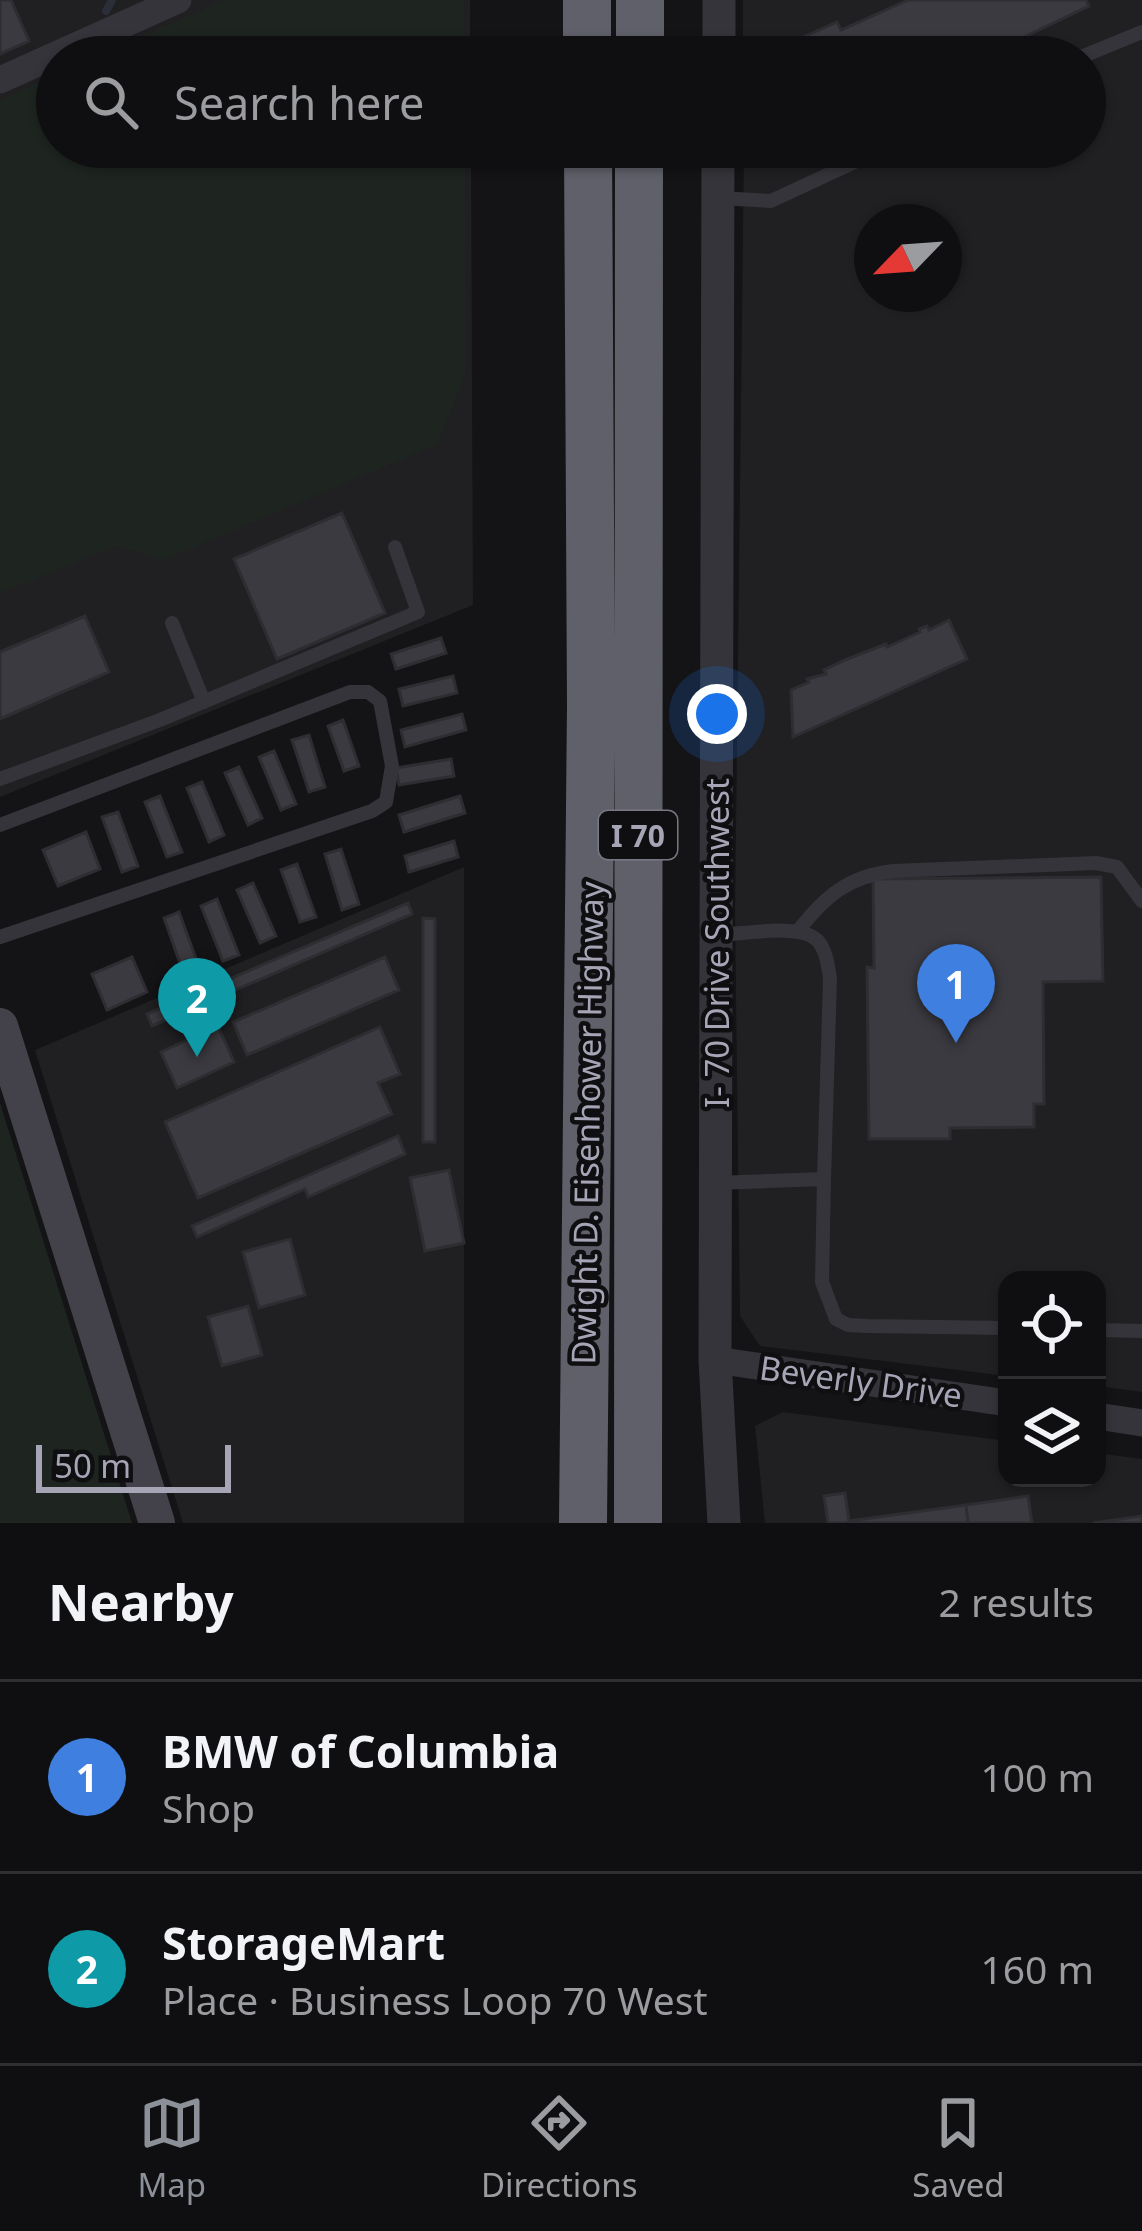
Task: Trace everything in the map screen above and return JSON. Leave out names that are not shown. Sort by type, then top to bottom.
[{"type":"highway","points":[[587,0],[587,36]]},
{"type":"highway","points":[[640,0],[640,36]]},
{"type":"highway","name":"Dwight D. Eisenhower Highway","points":[[583,1523],[592,705],[588,168]]},
{"type":"highway","name":"Dwight D. Eisenhower Highway","points":[[638,1523],[640,168]]},
{"type":"highway","points":[[638,1360],[656,1421],[662,1523]]},
{"type":"main road","points":[[0,1026],[157,1523]]},
{"type":"street","points":[[80,36],[123,12],[178,0]]},
{"type":"street","points":[[718,36],[719,0]]},
{"type":"street","points":[[0,80],[36,60]]},
{"type":"street","name":"I- 70 Drive Southwest","points":[[718,168],[715,1360],[724,1523]]},
{"type":"street","name":"Beverly Drive","points":[[715,1360],[998,1402]]},
{"type":"street","points":[[1106,1418],[1142,1423]]},
{"type":"lane","points":[[1106,47],[1142,32]]},
{"type":"lane","points":[[718,198],[771,201],[842,168]]},
{"type":"lane","points":[[0,778],[204,702],[418,612],[395,547]]},
{"type":"lane","points":[[172,623],[204,702]]},
{"type":"lane","points":[[0,825],[350,692],[368,692],[380,701],[392,766],[386,802],[372,811],[0,937]]},
{"type":"lane","points":[[798,931],[819,903],[846,883],[866,874],[893,871],[1096,863],[1117,867],[1142,901]]},
{"type":"lane","points":[[716,935],[798,931],[817,940],[826,955],[830,978],[822,1282],[830,1311],[836,1319],[867,1326],[998,1328]]},
{"type":"lane","points":[[715,1183],[824,1179]]},
{"type":"lane","points":[[1106,1330],[1142,1331]]},
{"type":"shaded area","points":[[0,0],[470,0],[470,36],[36,36],[36,168],[471,168],[473,605],[0,797]]},
{"type":"shaded area","points":[[224,0],[464,0],[465,36],[143,36]]},
{"type":"shaded area","points":[[743,0],[1142,0],[1142,1392],[1106,1387],[1106,1271],[998,1271],[998,1375],[760,1346],[740,1316],[735,912],[744,168],[1106,168],[1106,36],[743,36]]},
{"type":"shaded area","points":[[36,84],[36,168],[465,168],[466,372],[438,444],[164,560],[117,546],[0,593],[0,100]]},
{"type":"shaded area","points":[[464,867],[464,1523],[183,1523],[35,1050]]},
{"type":"shaded area","points":[[0,1103],[132,1523],[0,1523]]},
{"type":"shaded area","points":[[783,1412],[998,1440],[998,1487],[1106,1487],[1106,1454],[1142,1459],[1142,1523],[765,1523],[755,1426]]},
{"type":"building","points":[[0,0],[11,0],[29,41],[0,54]]},
{"type":"building","points":[[908,0],[1086,0],[1089,6],[1026,36],[806,36],[837,22],[841,30]]},
{"type":"building","points":[[342,513],[385,613],[277,659],[234,559]]},
{"type":"building","points":[[85,616],[109,672],[0,719],[0,652]]},
{"type":"building","points":[[949,620],[967,659],[793,737],[791,690],[845,660]]},
{"type":"building","points":[[441,638],[446,653],[396,669],[391,654]]},
{"type":"building","points":[[453,676],[457,693],[403,706],[399,689]]},
{"type":"building","points":[[462,714],[466,730],[405,747],[401,730]]},
{"type":"building","points":[[343,720],[359,766],[344,771],[328,726]]},
{"type":"building","points":[[309,735],[325,787],[309,792],[292,740]]},
{"type":"building","points":[[274,751],[296,804],[281,810],[259,757]]},
{"type":"building","points":[[451,759],[454,776],[399,785],[396,768]]},
{"type":"building","points":[[239,767],[262,818],[248,825],[225,773]]},
{"type":"building","points":[[202,782],[224,835],[209,842],[187,788]]},
{"type":"building","points":[[160,796],[182,852],[167,857],[145,802]]},
{"type":"building","points":[[460,796],[465,813],[404,832],[399,815]]},
{"type":"building","points":[[118,812],[138,866],[122,872],[102,817]]},
{"type":"building","points":[[86,832],[100,869],[58,886],[43,850]]},
{"type":"building","points":[[454,841],[458,857],[409,872],[405,856]]},
{"type":"building","points":[[341,849],[359,904],[342,910],[325,854]]},
{"type":"building","points":[[297,864],[316,917],[300,922],[281,870]]},
{"type":"building","points":[[1101,877],[1103,981],[1043,982],[1044,1104],[1034,1104],[1034,1127],[950,1128],[950,1139],[869,1139],[867,967],[874,968],[873,879]]},
{"type":"building","points":[[253,883],[276,936],[260,943],[237,890]]},
{"type":"building","points":[[217,899],[239,955],[223,961],[201,906]]},
{"type":"building","points":[[408,903],[412,914],[152,1026],[147,1014]]},
{"type":"building","points":[[179,912],[199,967],[183,972],[164,918]]},
{"type":"building","points":[[423,918],[435,919],[435,1142],[423,1142]]},
{"type":"building","points":[[132,957],[147,992],[107,1010],[92,974]]},
{"type":"building","points":[[385,957],[399,990],[247,1055],[233,1022]]},
{"type":"building","points":[[218,1026],[234,1062],[177,1088],[161,1052]]},
{"type":"building","points":[[380,1027],[400,1074],[378,1083],[392,1114],[198,1198],[165,1122]]},
{"type":"building","points":[[398,1136],[405,1154],[308,1197],[305,1189],[197,1237],[192,1226]]},
{"type":"building","points":[[449,1170],[464,1243],[425,1251],[410,1178]]},
{"type":"building","points":[[290,1239],[305,1295],[259,1308],[243,1252]]},
{"type":"building","points":[[248,1306],[262,1355],[222,1366],[208,1317]]},
{"type":"building","points":[[845,1493],[849,1521],[966,1505],[968,1523],[828,1523],[824,1496]]},
{"type":"building","points":[[1028,1496],[1032,1523],[968,1523],[966,1505]]},
{"type":"building","points":[[1142,1516],[1142,1523],[1093,1523]]},
{"type":"waterway","points":[[106,11],[112,0]]},
{"type":"place","name":"BMW of Columbia","points":[[956,1043]]},
{"type":"place","name":"StorageMart","points":[[197,1057]]}]
